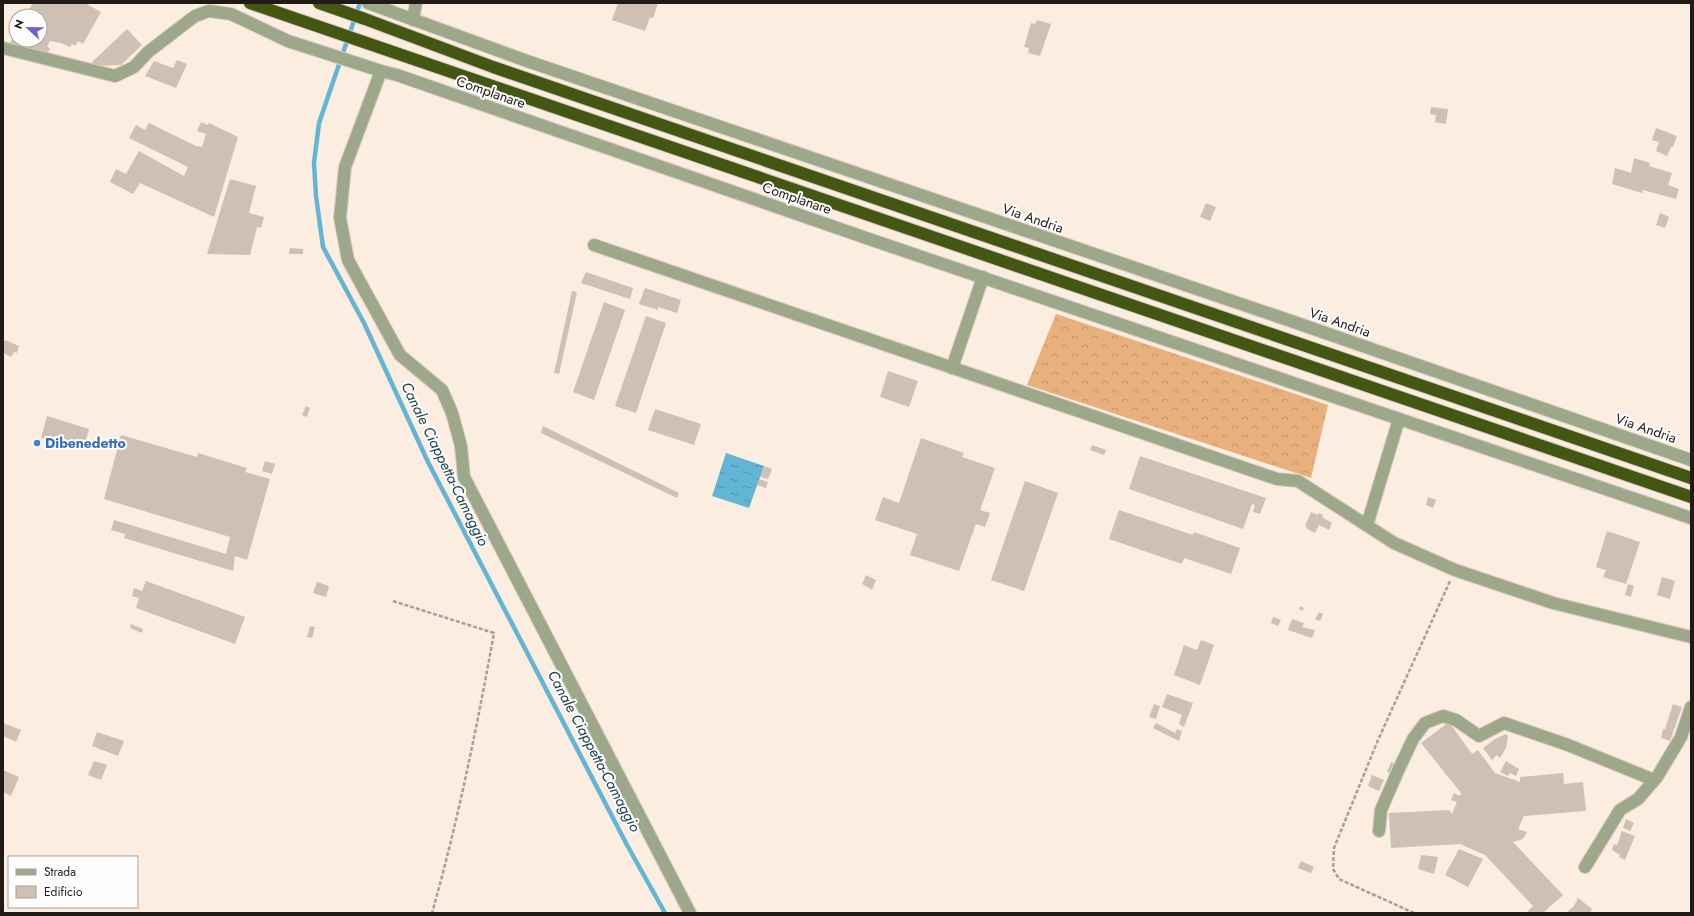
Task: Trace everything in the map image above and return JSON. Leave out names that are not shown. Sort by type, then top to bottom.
[{"type":"highway","points":[[250,3],[1691,497]]},
{"type":"highway","points":[[319,3],[365,18],[493,67],[1691,478]]},
{"type":"street","points":[[370,4],[413,20],[416,3]]},
{"type":"street","name":"Complanare","points":[[3,48],[116,76],[134,67],[148,52],[196,16],[208,11],[232,14],[288,41],[348,61],[404,77],[983,277]]},
{"type":"street","name":"Via Andria","points":[[413,20],[527,61],[1298,324],[1691,460]]},
{"type":"street","points":[[381,71],[345,167],[340,218],[348,260],[400,355],[442,390],[452,413],[461,446],[464,477],[690,913]]},
{"type":"street","points":[[594,245],[1277,479],[1298,481],[1394,543],[1455,570],[1553,603],[1691,637]]},
{"type":"street","points":[[952,368],[983,277],[1691,518]]},
{"type":"street","points":[[1367,525],[1399,419]]},
{"type":"street","points":[[1585,867],[1620,810],[1638,799],[1654,780],[1680,737],[1691,707]]},
{"type":"street","points":[[1379,831],[1381,810],[1413,739],[1426,723],[1443,716],[1456,720],[1479,736],[1504,723],[1568,745],[1654,780]]},
{"type":"path","points":[[1414,913],[1339,878],[1333,869],[1334,848],[1378,740],[1455,570]]},
{"type":"path","points":[[393,600],[494,633],[478,718],[446,864],[432,913]]},
{"type":"green space","points":[[1056,314],[1328,405],[1311,478],[1027,385]]},
{"type":"water","points":[[726,453],[764,466],[749,508],[712,496]]},
{"type":"building","points":[[33,3],[85,3],[101,12],[83,44],[78,41],[75,46],[72,44],[70,47],[61,43],[50,41],[48,45],[48,8],[30,8]]},
{"type":"building","points":[[618,3],[658,3],[653,18],[650,17],[645,31],[612,20]]},
{"type":"building","points":[[1037,20],[1051,24],[1040,56],[1028,53],[1029,48],[1024,47],[1031,23],[1035,24]]},
{"type":"building","points":[[127,29],[142,45],[121,65],[95,66],[90,64]]},
{"type":"building","points":[[48,47],[50,48],[48,53],[29,48]]},
{"type":"building","points":[[177,60],[187,64],[176,88],[145,76],[154,61],[173,68]]},
{"type":"building","points":[[1431,107],[1448,109],[1446,124],[1435,122],[1436,115],[1430,114]]},
{"type":"building","points":[[201,122],[208,125],[209,123],[238,137],[214,217],[140,183],[133,194],[110,182],[116,169],[126,174],[139,151],[184,176],[188,167],[129,138],[136,125],[145,130],[149,123],[196,146],[202,147],[206,134],[197,131]]},
{"type":"building","points":[[1656,128],[1677,136],[1673,147],[1671,147],[1667,156],[1656,151],[1659,142],[1652,140]]},
{"type":"building","points":[[1634,158],[1650,163],[1649,166],[1672,173],[1668,185],[1679,189],[1676,199],[1643,190],[1642,193],[1612,184],[1615,168],[1631,173]]},
{"type":"building","points":[[230,179],[256,186],[249,213],[264,217],[261,228],[257,227],[250,255],[207,254]]},
{"type":"building","points":[[1206,203],[1216,207],[1210,221],[1200,217]]},
{"type":"building","points":[[1660,213],[1669,217],[1665,228],[1656,225]]},
{"type":"building","points":[[290,248],[303,249],[303,254],[289,254]]},
{"type":"building","points":[[586,272],[633,288],[630,299],[581,283]]},
{"type":"building","points":[[645,288],[681,300],[677,313],[658,307],[658,310],[639,304]]},
{"type":"building","points":[[572,291],[577,292],[559,374],[554,373]]},
{"type":"building","points":[[604,302],[625,310],[594,400],[573,392]]},
{"type":"building","points":[[646,316],[666,323],[636,413],[615,406]]},
{"type":"building","points":[[5,340],[19,346],[17,353],[14,352],[11,357],[3,353],[3,344]]},
{"type":"building","points":[[888,371],[918,381],[909,407],[880,397]]},
{"type":"building","points":[[306,406],[310,408],[307,417],[302,415]]},
{"type":"building","points":[[655,409],[701,424],[694,445],[648,430]]},
{"type":"building","points":[[47,416],[89,429],[83,450],[41,438]]},
{"type":"building","points":[[543,426],[679,493],[677,498],[541,433]]},
{"type":"building","points":[[121,435],[197,457],[198,453],[247,468],[245,472],[270,479],[247,560],[235,556],[233,571],[124,538],[125,534],[111,530],[114,520],[226,554],[230,537],[104,499]]},
{"type":"building","points":[[921,438],[964,453],[962,457],[995,468],[980,510],[990,513],[985,527],[976,524],[959,571],[910,555],[917,534],[875,520],[883,497],[899,503]]},
{"type":"building","points":[[1092,445],[1106,450],[1104,455],[1090,450]]},
{"type":"building","points":[[1140,456],[1266,498],[1260,514],[1253,512],[1255,505],[1252,504],[1243,529],[1129,489]]},
{"type":"building","points":[[265,461],[275,464],[272,474],[262,471]]},
{"type":"building","points":[[764,466],[772,469],[768,479],[760,477]]},
{"type":"building","points":[[759,479],[768,482],[766,488],[757,485]]},
{"type":"building","points":[[1025,481],[1058,493],[1024,591],[991,580]]},
{"type":"building","points":[[1428,497],[1436,500],[1433,508],[1426,505]]},
{"type":"building","points":[[1119,510],[1193,535],[1194,532],[1240,548],[1231,574],[1184,558],[1182,564],[1109,539]]},
{"type":"building","points":[[1311,512],[1318,515],[1319,513],[1323,515],[1322,517],[1332,523],[1329,530],[1319,525],[1315,533],[1306,528],[1307,527],[1305,526]]},
{"type":"building","points":[[1607,531],[1640,542],[1626,584],[1603,577],[1606,570],[1596,567]]},
{"type":"building","points":[[866,575],[876,580],[872,590],[862,584]]},
{"type":"building","points":[[1662,577],[1675,581],[1670,599],[1657,595]]},
{"type":"building","points":[[146,581],[245,617],[235,644],[136,608],[139,598],[132,596],[134,588],[142,591]]},
{"type":"building","points":[[317,582],[329,586],[326,597],[313,593]]},
{"type":"building","points":[[1628,584],[1634,586],[1631,597],[1625,595]]},
{"type":"building","points":[[1300,606],[1304,608],[1302,611],[1299,609]]},
{"type":"building","points":[[1319,612],[1323,614],[1320,621],[1315,619]]},
{"type":"building","points":[[1273,617],[1281,620],[1278,626],[1271,623]]},
{"type":"building","points":[[1292,619],[1304,623],[1302,627],[1315,630],[1312,638],[1288,630]]},
{"type":"building","points":[[131,624],[143,629],[142,633],[130,628]]},
{"type":"building","points":[[310,626],[315,627],[312,638],[307,637]]},
{"type":"building","points":[[1201,640],[1214,645],[1200,685],[1174,675],[1184,645],[1197,650]]},
{"type":"building","points":[[1167,694],[1193,703],[1184,727],[1179,724],[1182,715],[1162,707]]},
{"type":"building","points":[[1154,704],[1160,706],[1156,719],[1149,717]]},
{"type":"building","points":[[1673,704],[1682,707],[1670,741],[1661,738]]},
{"type":"building","points":[[1449,722],[1472,754],[1478,750],[1495,773],[1520,782],[1520,777],[1563,773],[1564,784],[1583,782],[1586,811],[1524,816],[1518,829],[1527,832],[1523,839],[1513,842],[1563,895],[1543,913],[1526,913],[1533,906],[1485,855],[1460,844],[1391,848],[1389,813],[1449,810],[1452,814],[1457,802],[1451,800],[1454,793],[1460,796],[1461,793],[1421,743]]},
{"type":"building","points":[[3,723],[21,730],[16,742],[3,736]]},
{"type":"building","points":[[1156,723],[1175,733],[1177,729],[1182,731],[1179,741],[1153,728]]},
{"type":"building","points":[[97,732],[124,741],[118,756],[92,746]]},
{"type":"building","points":[[1506,734],[1508,736],[1506,748],[1500,758],[1497,755],[1492,760],[1483,748],[1495,739]]},
{"type":"building","points":[[94,761],[107,765],[101,780],[88,775]]},
{"type":"building","points":[[1506,761],[1519,769],[1516,776],[1510,773],[1508,776],[1500,772]]},
{"type":"building","points":[[1391,762],[1396,764],[1392,774],[1387,772]]},
{"type":"building","points":[[3,770],[19,777],[11,796],[3,792]]},
{"type":"building","points":[[1372,775],[1384,780],[1379,791],[1368,786]]},
{"type":"building","points":[[1626,819],[1634,823],[1630,831],[1623,828]]},
{"type":"building","points":[[1622,831],[1635,836],[1625,860],[1619,857],[1620,855],[1612,850],[1614,844],[1617,845]]},
{"type":"building","points":[[1459,849],[1483,859],[1468,887],[1445,875]]},
{"type":"building","points":[[1421,855],[1438,857],[1434,874],[1418,869]]},
{"type":"building","points":[[1301,861],[1314,867],[1311,873],[1298,868]]},
{"type":"building","points":[[1578,898],[1592,909],[1590,913],[1566,913],[1574,906]]},
{"type":"waterway","name":"Canale Ciappetta-Camaggio","points":[[360,3],[319,123],[314,163],[316,196],[323,247],[364,323],[428,462],[627,845],[665,913]]},
{"type":"place","name":"Dibenedetto","points":[[37,443]]}]
